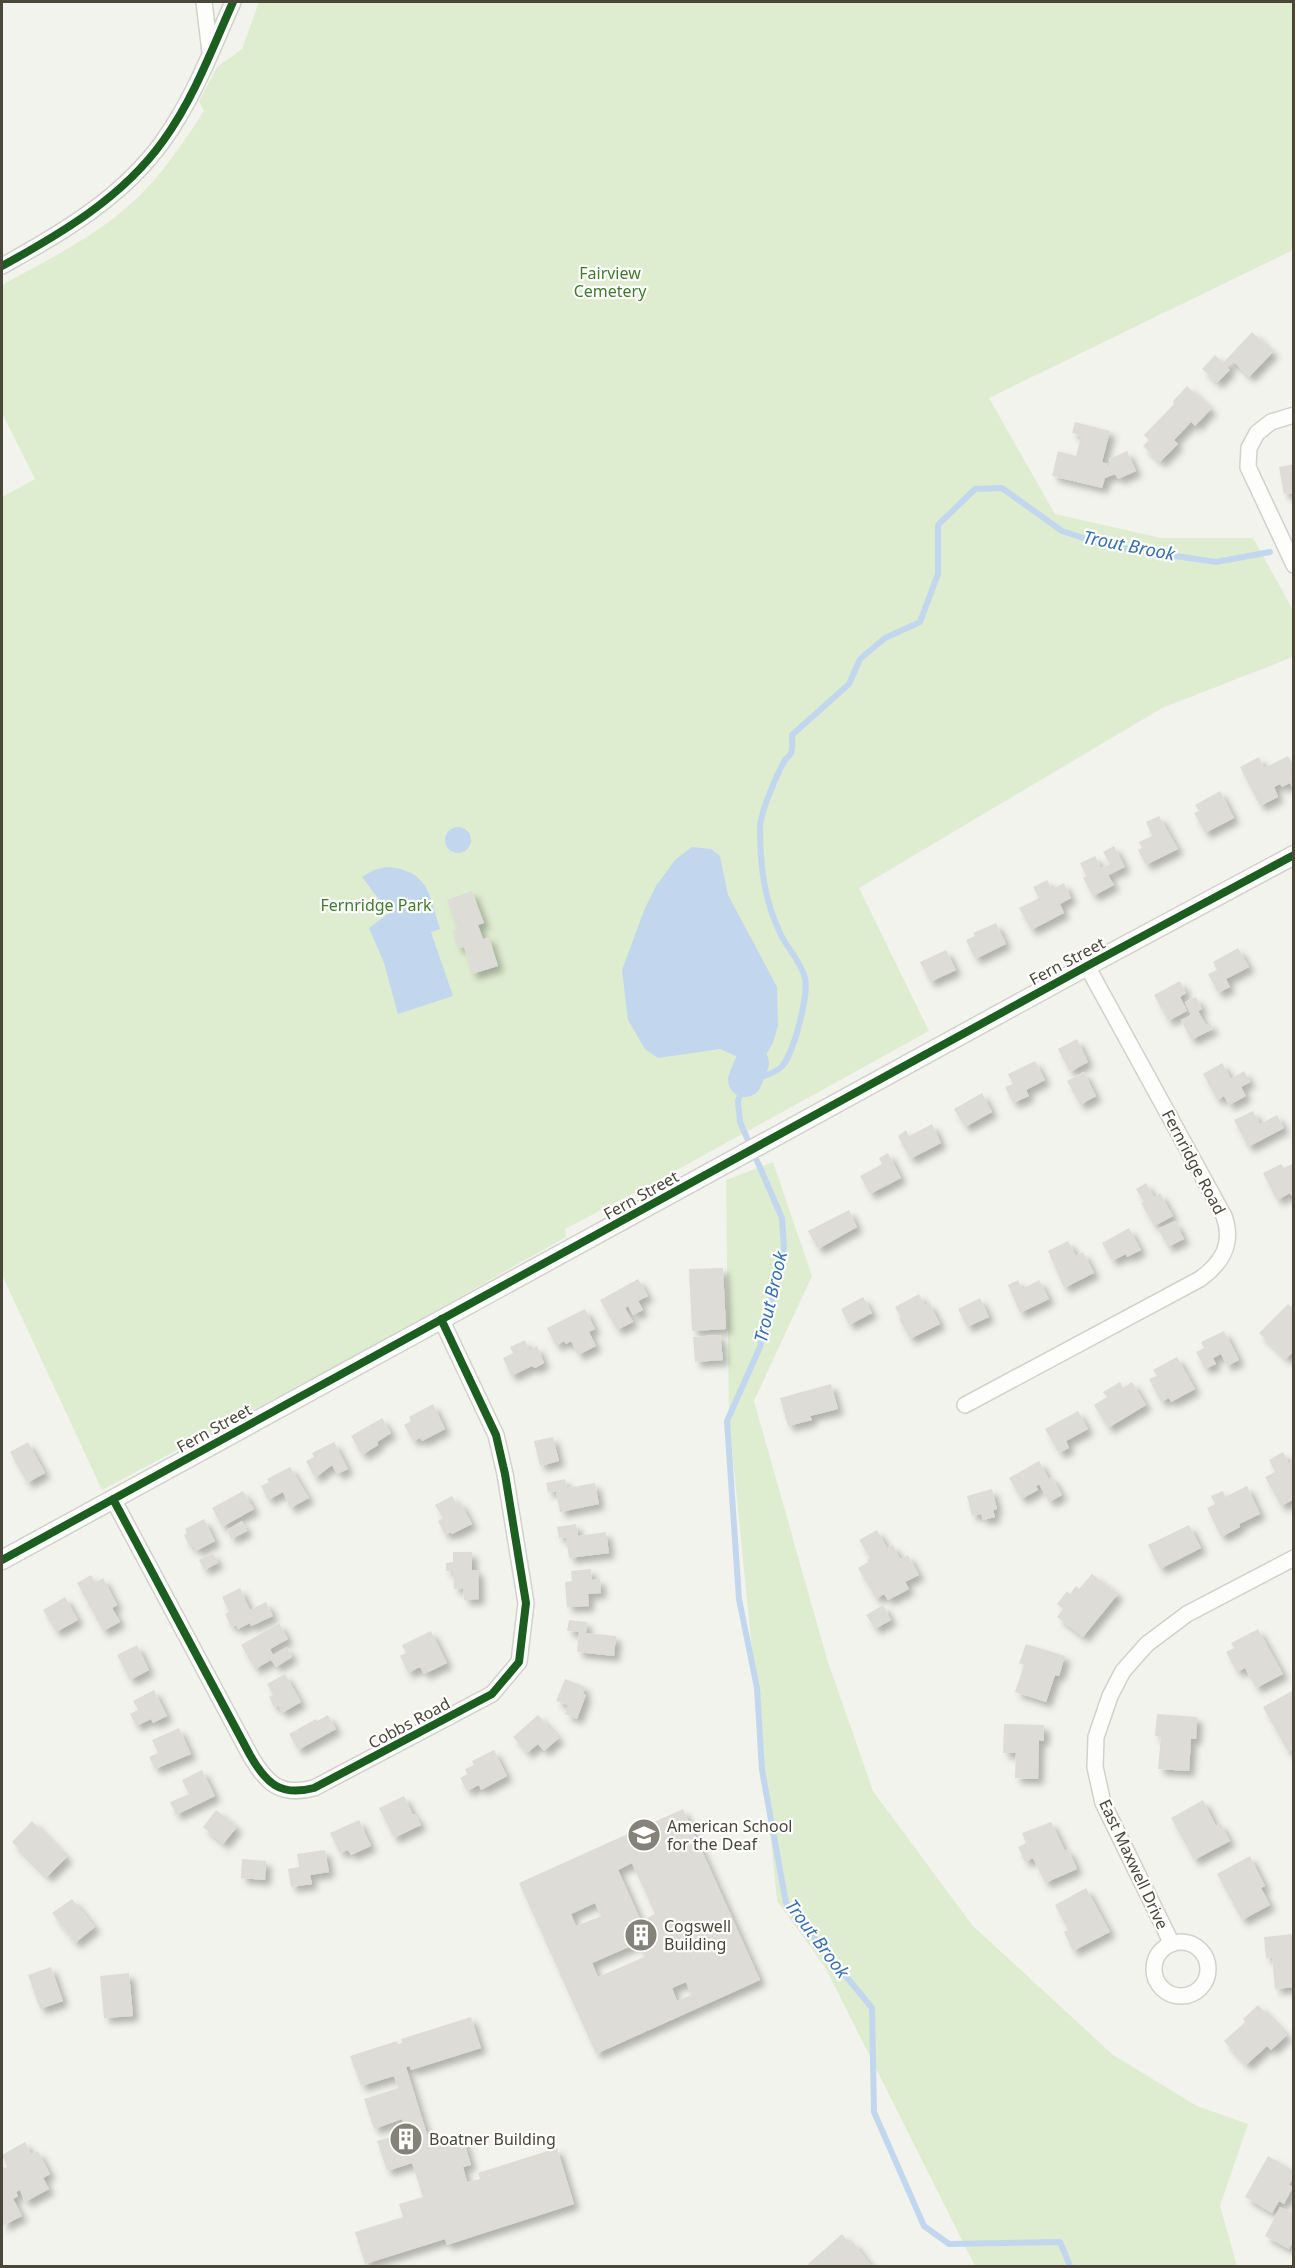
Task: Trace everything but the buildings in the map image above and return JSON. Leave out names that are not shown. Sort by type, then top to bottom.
[{"type":"street","points":[[204,2],[210,53]]},
{"type":"street","points":[[2,266],[48,241],[85,216],[133,177],[163,141],[191,95],[233,2]]},
{"type":"street","points":[[1293,415],[1271,422],[1257,434],[1249,448],[1248,467],[1293,565]]},
{"type":"street","name":"Fern Street","points":[[2,1560],[1293,855]]},
{"type":"street","name":"Fernridge Road","points":[[965,1405],[1200,1279],[1216,1266],[1228,1242],[1228,1229],[1224,1216],[1087,966]]},
{"type":"street","name":"Cobbs Road","points":[[113,1499],[250,1755],[265,1778],[281,1789],[302,1792],[314,1788],[492,1694],[519,1662],[526,1603],[505,1474],[496,1435],[441,1319]]},
{"type":"street","name":"East Maxwell Drive","points":[[1172,1944],[1103,1803],[1095,1767],[1096,1737],[1110,1696],[1122,1671],[1147,1644],[1187,1614],[1291,1565]]},
{"type":"green space","points":[[259,2],[1293,2],[1293,250],[989,398],[1055,514],[1161,538],[1253,538],[1293,610],[1293,657],[1162,708],[859,888],[929,1031],[659,1180],[565,1229],[566,1237],[347,1360],[102,1490],[2,1275],[2,497],[35,479],[2,413],[2,285],[103,226],[134,201],[154,180],[204,111],[199,101],[217,67],[242,49]]},
{"type":"green space","points":[[773,1162],[812,1276],[754,1401],[827,1659],[873,1791],[972,1925],[1113,2055],[1197,2106],[1248,2124],[1220,2206],[1237,2266],[975,2266],[825,1967],[777,1901],[729,1419],[726,1180]]},
{"type":"water","points":[[458,827],[467,831],[471,840],[467,849],[458,853],[449,849],[445,840],[449,831]]},
{"type":"water","points":[[692,847],[711,849],[720,856],[728,895],[777,987],[778,1025],[773,1043],[759,1066],[720,1049],[658,1058],[645,1049],[628,1020],[622,970],[645,908],[656,886],[675,860]]},
{"type":"water","points":[[386,867],[411,873],[425,886],[440,929],[431,932],[453,996],[398,1014],[384,963],[369,928],[389,913],[362,877],[374,870]]},
{"type":"waterway","name":"Trout Brook","points":[[1070,2266],[1060,2242],[949,2244],[924,2226],[874,2112],[872,2008],[786,1903],[762,1770],[757,1688],[739,1599],[727,1421],[760,1347],[784,1247],[782,1218],[740,1122],[738,1101],[745,1080],[772,1073],[785,1062],[799,1026],[806,986],[803,972],[775,922],[767,896],[761,856],[760,828],[774,784],[785,760],[791,753],[792,735],[849,684],[860,659],[885,638],[920,622],[938,574],[938,525],[975,489],[1002,488],[1062,531],[1108,546],[1216,562],[1270,552]]},
{"type":"waterway","points":[[745,1080],[752,1063]]},
{"type":"cycle path","points":[[2,266],[69,227],[90,212],[129,180],[147,161],[184,108],[233,2]]},
{"type":"cycle path","points":[[2,1560],[1294,855]]},
{"type":"cycle path","points":[[113,1499],[250,1755],[262,1773],[275,1785],[292,1791],[314,1788],[492,1694],[519,1662],[526,1603],[505,1474],[496,1435],[441,1319]]},
{"type":"place","name":"American School for the Deaf","points":[[644,1835]]},
{"type":"place","name":"Cogswell Building","points":[[641,1935]]},
{"type":"place","name":"Boatner Building","points":[[406,2139]]},
{"type":"park label","name":"Fairview Cemetery","points":[[610,282]]},
{"type":"park label","name":"Fernridge Park","points":[[376,905]]}]
